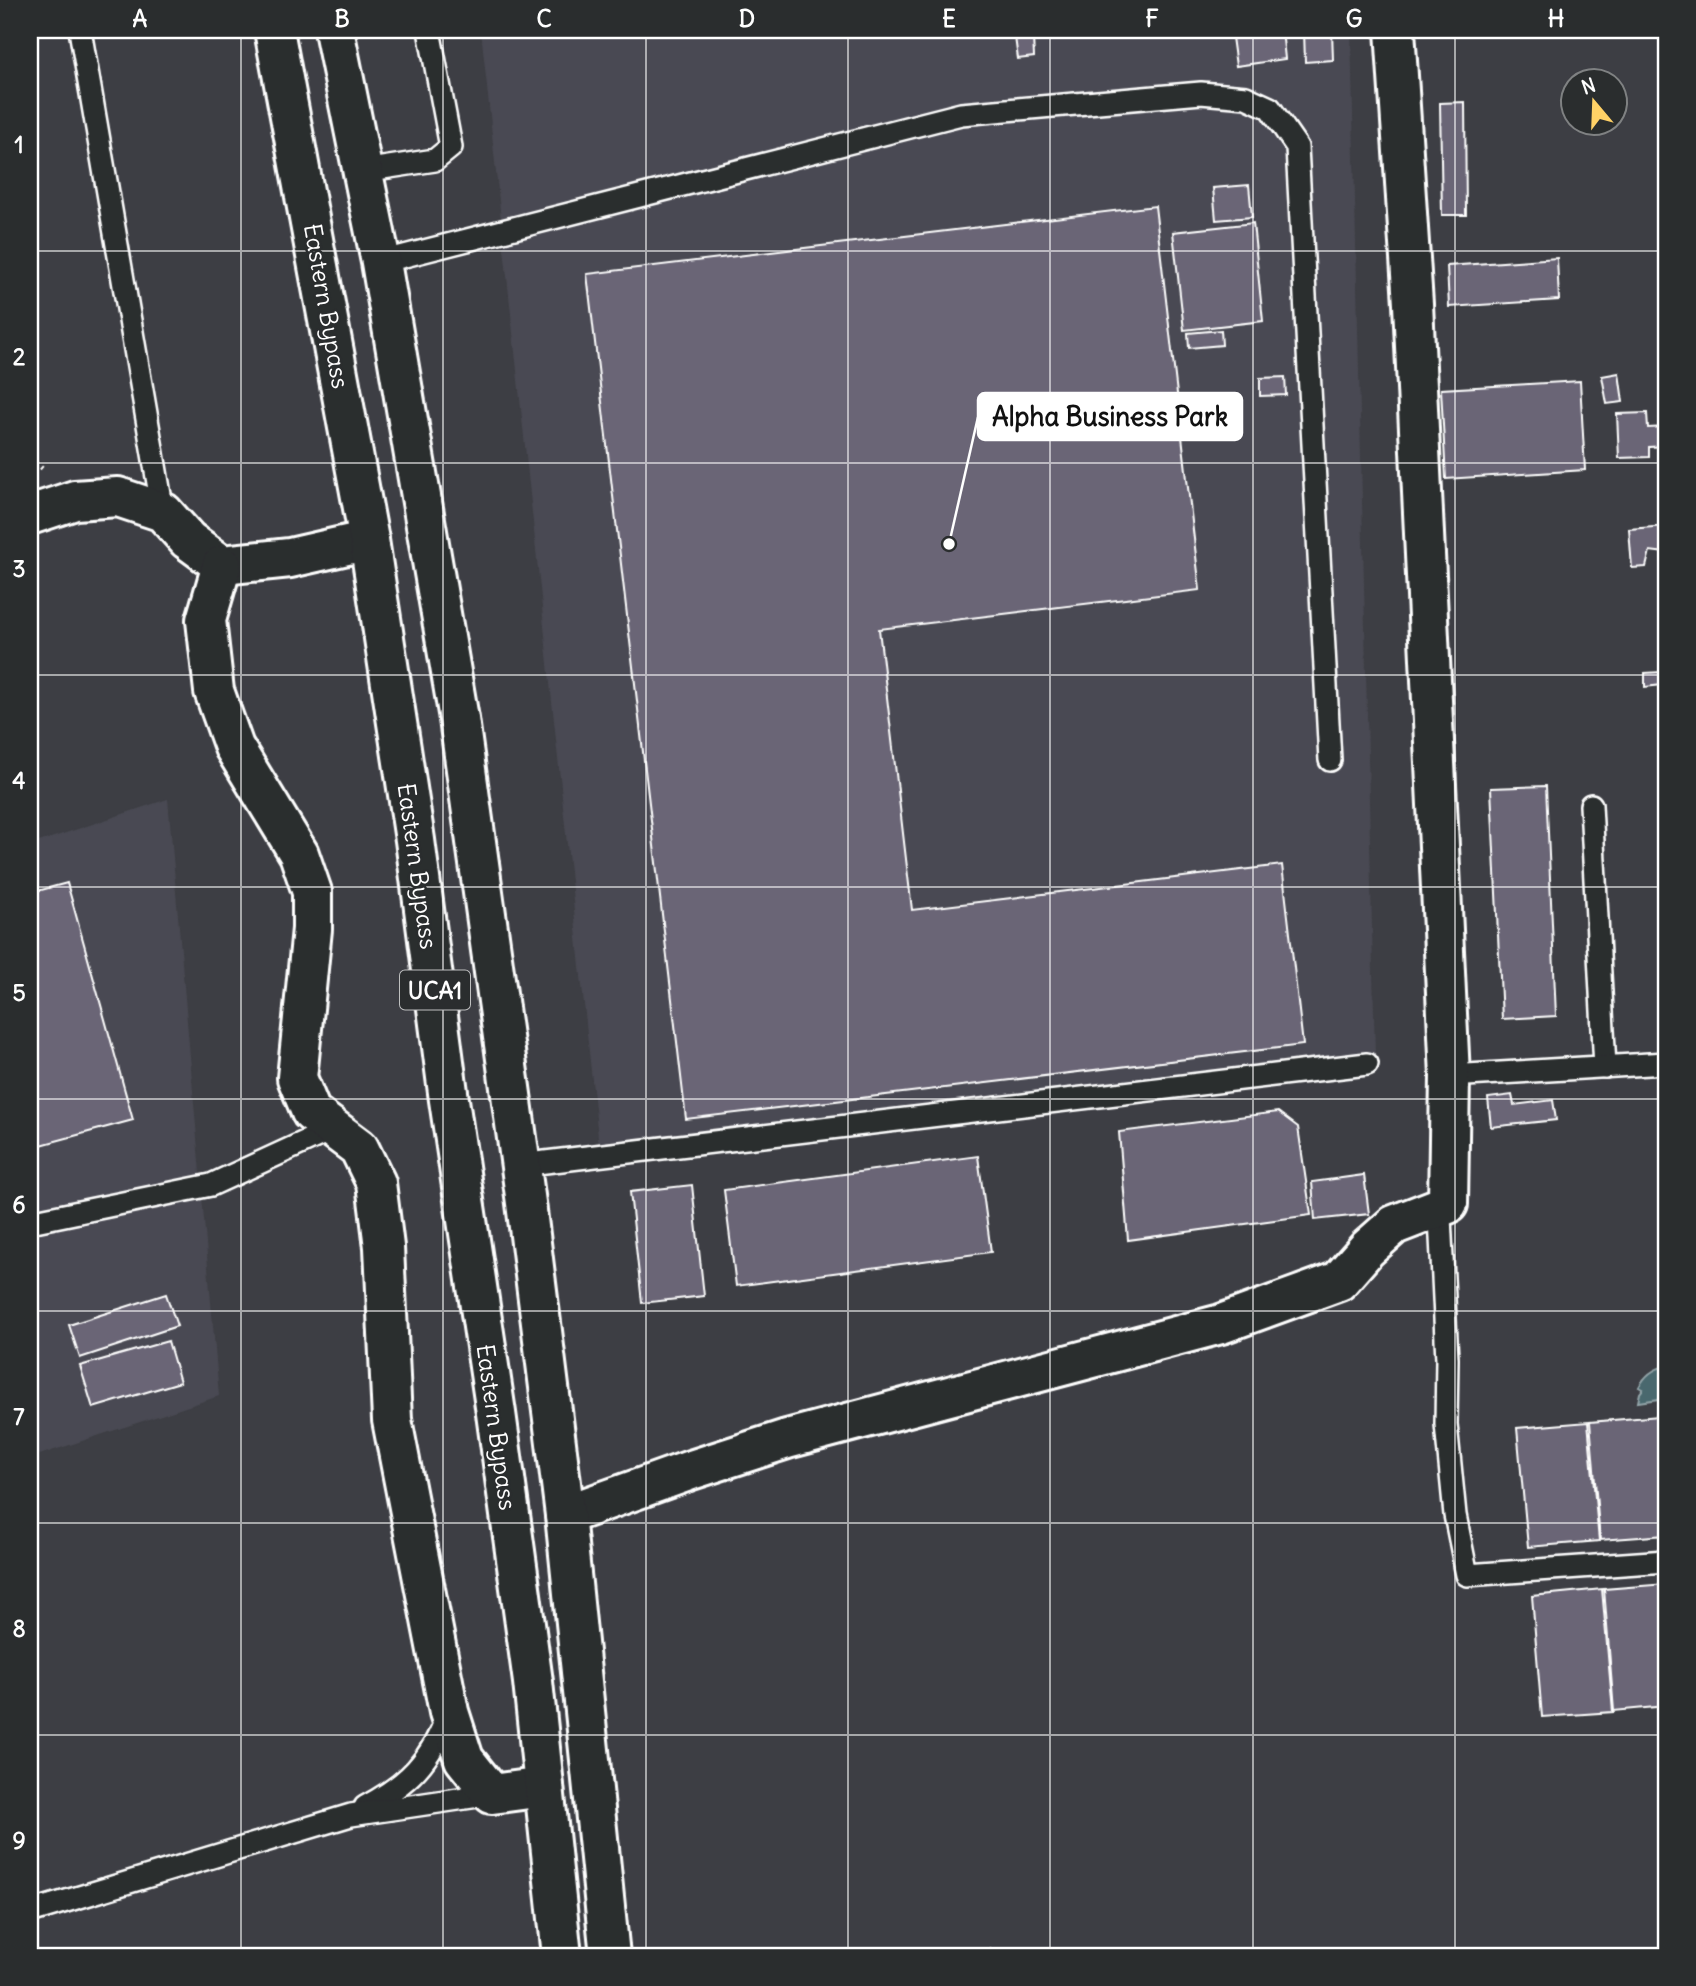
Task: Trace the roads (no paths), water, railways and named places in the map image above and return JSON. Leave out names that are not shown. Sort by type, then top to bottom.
[{"type":"main road","name":"Eastern Bypass","points":[[274,30],[369,540],[415,840],[449,1100],[498,1427],[544,1787],[562,1956]]},
{"type":"main road","name":"UCA1","points":[[334,30],[381,262],[459,719],[565,1515],[610,1956]]},
{"type":"main road","points":[[565,1515],[691,1470],[787,1440],[1221,1324],[1339,1281],[1367,1249],[1394,1225],[1448,1204],[1450,1076],[1413,304],[1395,30]]},
{"type":"main road","points":[[30,515],[75,500],[118,497],[163,512],[188,540],[222,565],[290,558],[369,540]]},
{"type":"main road","points":[[222,565],[206,620],[215,691],[234,747],[299,854],[312,892],[312,929],[297,1078],[311,1112],[359,1148],[376,1183],[384,1247],[392,1420],[449,1712],[464,1759],[492,1794],[544,1787]]},
{"type":"lane","points":[[80,30],[163,512]]},
{"type":"lane","points":[[363,171],[435,160],[451,147],[429,30]]},
{"type":"lane","points":[[381,262],[961,114],[1201,93],[1246,97],[1270,108],[1297,147],[1329,760]]},
{"type":"lane","points":[[1591,805],[1605,1067]]},
{"type":"lane","points":[[1450,1076],[1666,1063]]},
{"type":"lane","points":[[520,1165],[1367,1064]]},
{"type":"lane","points":[[30,1222],[211,1185],[333,1129]]},
{"type":"lane","points":[[1448,1204],[1440,1217],[1447,1359],[1446,1424],[1455,1515],[1467,1574],[1666,1561]]},
{"type":"lane","points":[[351,1815],[389,1794],[422,1766],[439,1740],[449,1712]]},
{"type":"lane","points":[[30,1912],[351,1815],[492,1794]]},
{"type":"water","points":[[1666,1366],[1666,1398],[1638,1402],[1643,1389],[1639,1387],[1644,1379],[1653,1371]]},
{"type":"place","name":"Alpha Business Park","points":[[949,544]]}]
